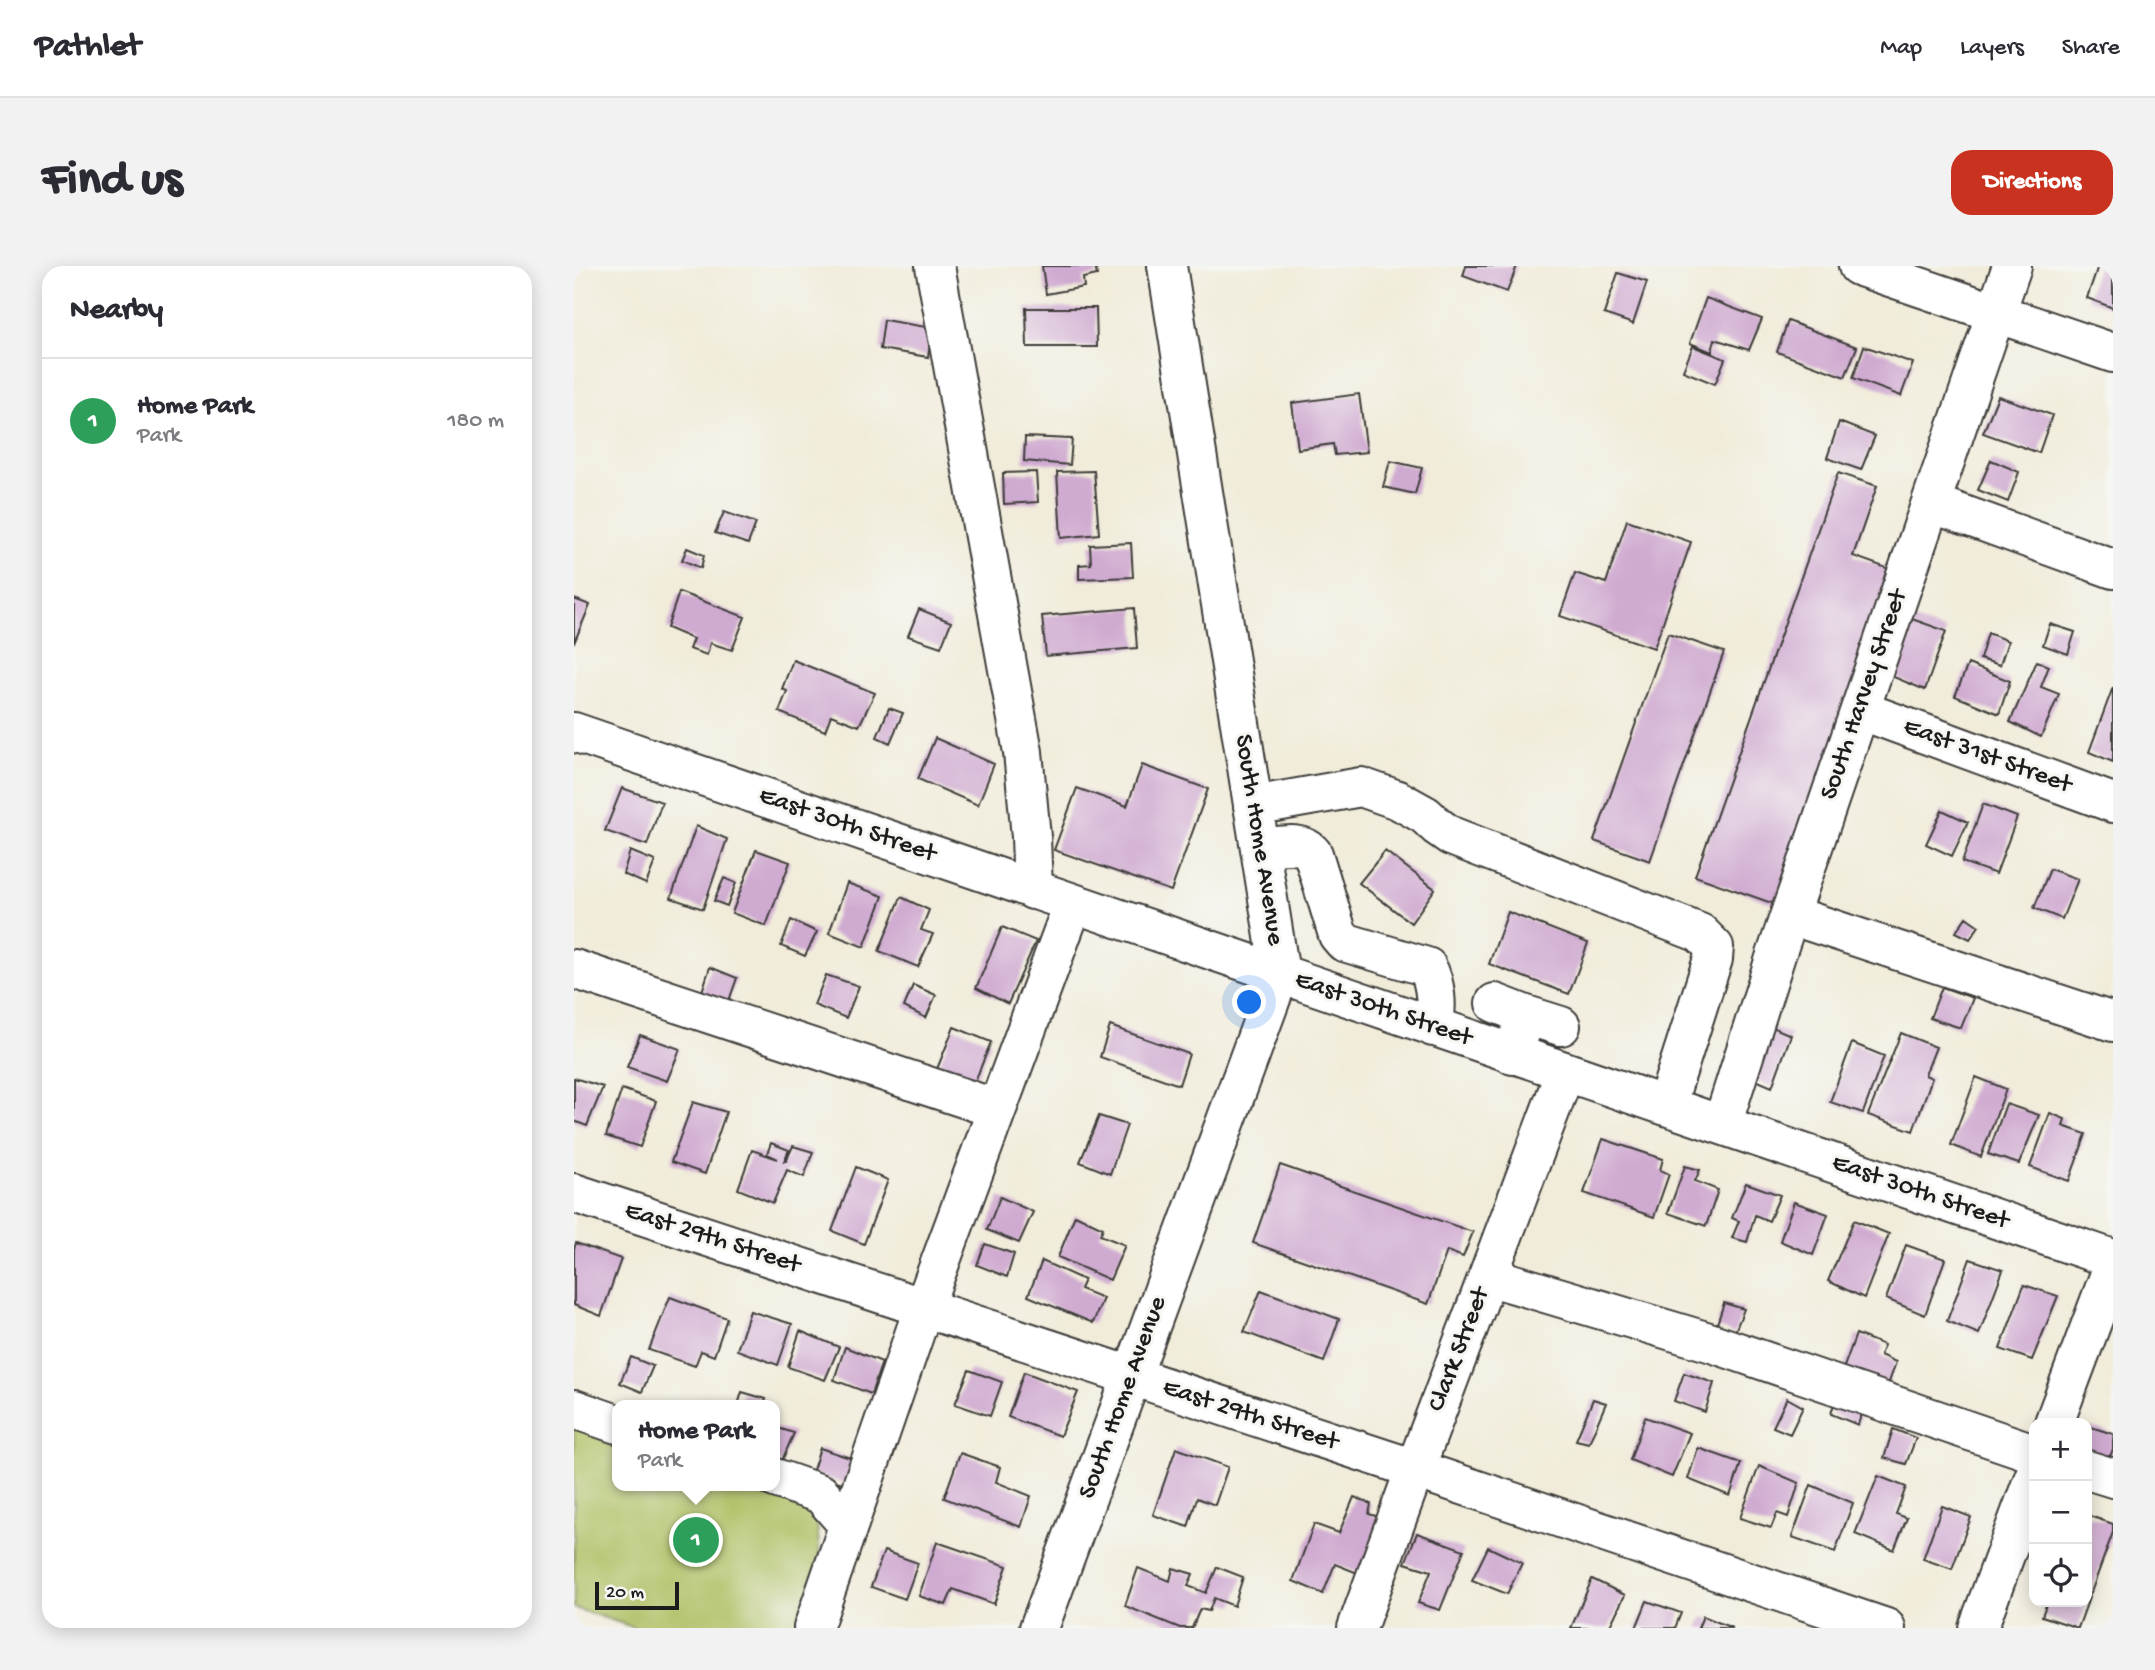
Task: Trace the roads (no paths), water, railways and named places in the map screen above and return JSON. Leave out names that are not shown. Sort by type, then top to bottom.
[{"type":"street","points":[[935,266],[1023,752],[1031,838],[1032,890]]},
{"type":"street","name":"South Home Avenue","points":[[1039,1628],[1280,974],[1167,266]]},
{"type":"street","points":[[1858,266],[2113,353]]},
{"type":"street","name":"South Harvey Street","points":[[1722,1125],[1790,915],[2012,266]]},
{"type":"street","points":[[1931,503],[2113,569]]},
{"type":"street","name":"East 31st Street","points":[[1860,710],[2113,803]]},
{"type":"street","name":"East 30th Street","points":[[576,740],[1032,890],[2113,1259]]},
{"type":"street","points":[[1253,806],[1361,787],[1398,800],[1425,815],[1451,836],[1700,933],[1714,947],[1713,959],[1666,1106]]},
{"type":"street","points":[[1260,848],[1299,845],[1308,848],[1313,854],[1338,935],[1344,942],[1427,967],[1432,977],[1436,1016],[1433,1027]]},
{"type":"street","points":[[813,1628],[923,1309],[1073,904]]},
{"type":"street","points":[[1790,915],[2113,1022]]},
{"type":"street","points":[[1344,997],[1358,947]]},
{"type":"street","points":[[574,969],[997,1109]]},
{"type":"street","points":[[1513,1055],[1527,1015]]},
{"type":"street","name":"Clark Street","points":[[1357,1628],[1566,1072]]},
{"type":"street","name":"East 29th Street","points":[[574,1193],[1415,1468],[1886,1628]]},
{"type":"street","points":[[2056,1418],[2113,1266]]},
{"type":"street","points":[[1488,1276],[1709,1342],[2029,1451]]},
{"type":"street","points":[[574,1409],[612,1422]]},
{"type":"street","points":[[2092,1472],[2113,1478]]},
{"type":"street","points":[[780,1480],[821,1494],[848,1525]]},
{"type":"street","points":[[1978,1628],[2033,1481]]},
{"type":"place","name":"Home Park","points":[[696,1540]]}]
